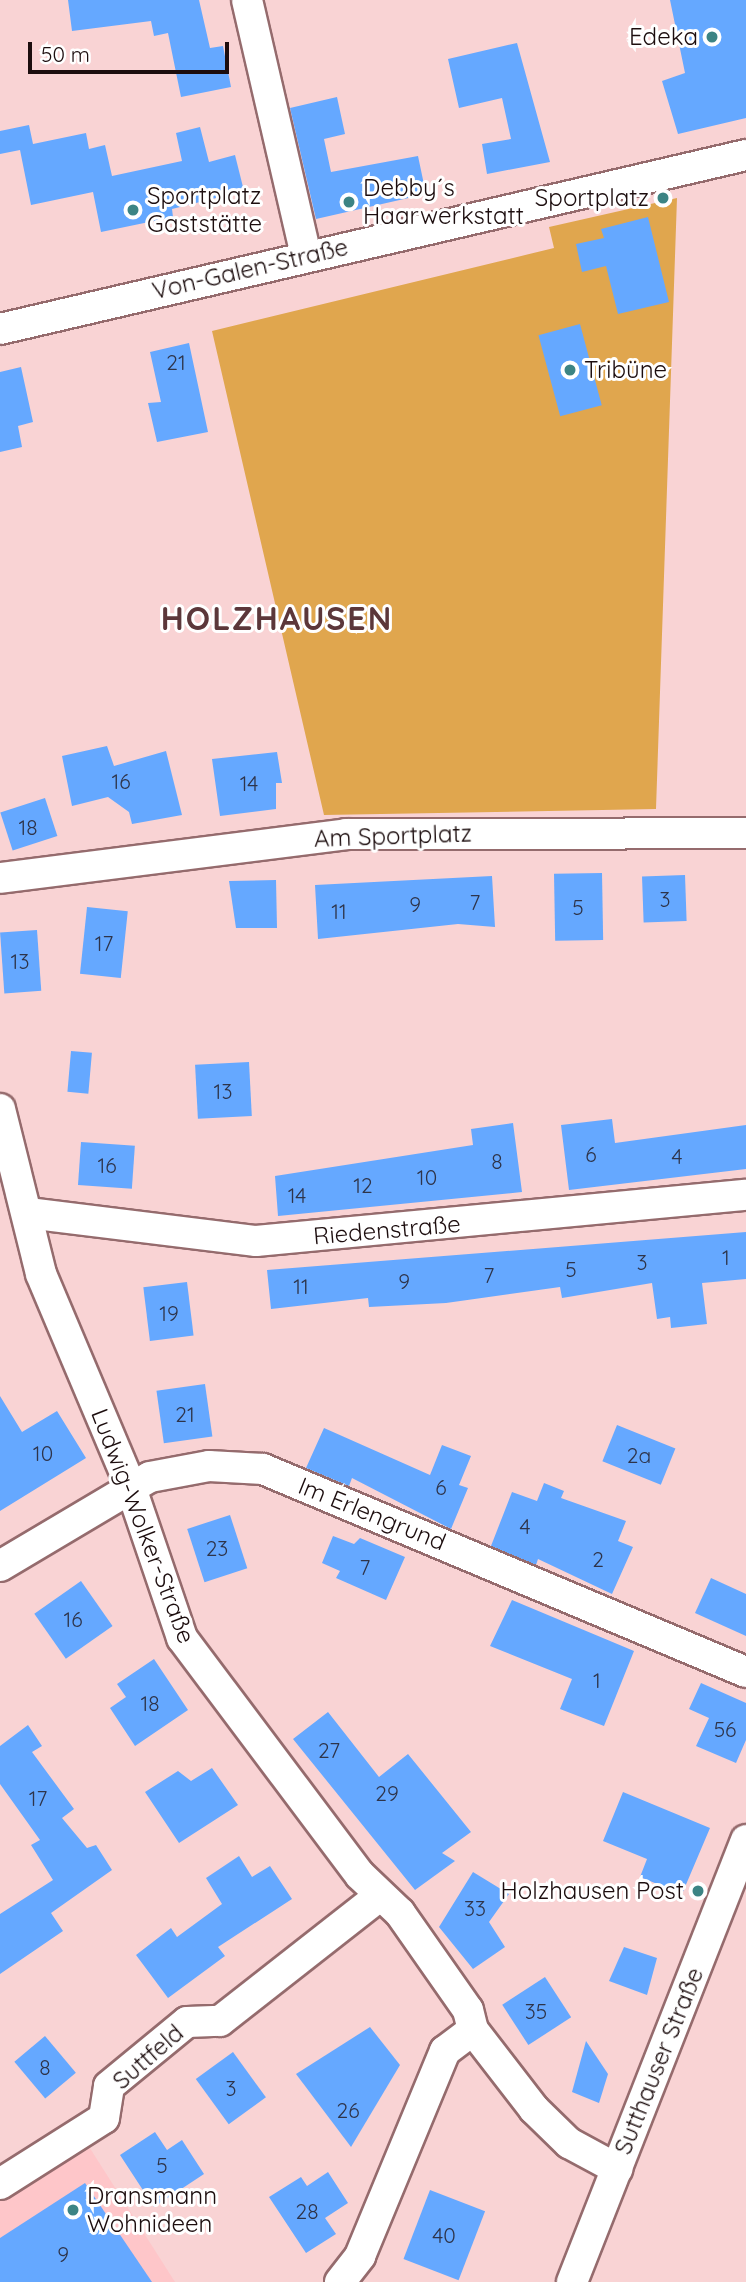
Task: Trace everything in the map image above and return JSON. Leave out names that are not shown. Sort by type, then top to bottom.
[{"type":"street","points":[[247,0],[306,255]]},
{"type":"street","name":"Von-Galen-Straße","points":[[0,329],[306,255],[746,155]]},
{"type":"street","name":"Am Sportplatz","points":[[0,878],[346,834],[746,833]]},
{"type":"street","name":"Ludwig-Wolker-Straße","points":[[0,1109],[41,1274],[130,1485],[182,1638],[378,1897],[400,1913],[468,2010],[473,2030],[569,2143],[617,2169]]},
{"type":"street","name":"Riedenstraße","points":[[28,1213],[256,1241],[746,1195]]},
{"type":"street","name":"Im Erlengrund","points":[[0,1566],[130,1485],[209,1466],[263,1469],[746,1672]]},
{"type":"street","name":"Sutthauser Straße","points":[[572,2282],[746,1840]]},
{"type":"street","name":"Suttfeld","points":[[0,2183],[103,2118],[109,2087],[187,2022],[220,2021],[378,1897]]},
{"type":"street","points":[[340,2282],[360,2256],[446,2051],[473,2030]]},
{"type":"shaded area","points":[[677,198],[656,809],[324,815],[212,331],[554,248],[549,227]]},
{"type":"shaded area","points":[[86,2142],[175,2282],[0,2282],[0,2192]]},
{"type":"building","points":[[68,0],[199,0],[210,48],[223,46],[231,87],[181,97],[168,33],[154,36],[151,21],[72,31]]},
{"type":"building","name":"Edeka","points":[[670,0],[746,0],[746,118],[678,134],[662,81],[685,73]]},
{"type":"building","points":[[517,43],[550,162],[487,174],[482,144],[511,139],[502,98],[459,108],[448,59]]},
{"type":"building","points":[[337,97],[345,134],[324,139],[331,172],[418,156],[426,194],[316,219],[290,108]]},
{"type":"building","points":[[29,125],[33,144],[86,133],[89,149],[105,145],[112,176],[182,161],[176,133],[200,127],[209,162],[235,155],[244,191],[172,209],[173,217],[101,232],[93,192],[31,205],[20,150],[0,154],[0,131]]},
{"type":"building","points":[[648,217],[669,302],[618,314],[606,266],[582,272],[576,244],[604,238],[601,229]]},
{"type":"building","name":"Tribüne","points":[[580,324],[602,405],[560,416],[538,335]]},
{"type":"building","points":[[189,343],[208,432],[157,442],[148,403],[161,402],[150,352]]},
{"type":"building","points":[[21,367],[33,422],[18,426],[22,447],[0,452],[0,372]]},
{"type":"building","points":[[107,746],[114,766],[166,751],[182,815],[132,824],[129,812],[108,797],[72,806],[62,756]]},
{"type":"building","points":[[277,752],[282,783],[276,783],[276,809],[220,816],[212,759]]},
{"type":"building","points":[[45,798],[57,836],[13,851],[0,813]]},
{"type":"building","points":[[602,873],[603,940],[555,941],[554,874]]},
{"type":"building","points":[[685,875],[687,921],[644,922],[642,877]]},
{"type":"building","points":[[492,876],[495,927],[458,924],[318,939],[315,885]]},
{"type":"building","points":[[276,880],[277,928],[236,928],[229,881]]},
{"type":"building","points":[[87,907],[128,911],[121,978],[80,974]]},
{"type":"building","points":[[37,930],[41,991],[4,993],[0,933]]},
{"type":"building","points":[[71,1051],[92,1053],[88,1094],[67,1092]]},
{"type":"building","points":[[249,1062],[252,1116],[198,1119],[195,1065]]},
{"type":"building","points":[[612,1119],[615,1143],[746,1125],[746,1169],[569,1190],[561,1125]]},
{"type":"building","points":[[513,1123],[522,1192],[278,1216],[275,1176],[473,1145],[471,1129]]},
{"type":"building","points":[[81,1142],[135,1146],[132,1189],[78,1185]]},
{"type":"building","points":[[746,1232],[746,1279],[702,1283],[707,1324],[671,1328],[670,1317],[657,1319],[652,1283],[562,1298],[560,1287],[446,1303],[369,1307],[368,1298],[271,1309],[267,1270]]},
{"type":"building","points":[[187,1282],[194,1336],[150,1341],[143,1287]]},
{"type":"building","points":[[205,1384],[212,1436],[164,1443],[156,1391]]},
{"type":"building","points":[[0,1396],[22,1432],[57,1411],[86,1458],[0,1511]]},
{"type":"building","points":[[617,1425],[675,1449],[661,1485],[602,1461]]},
{"type":"building","points":[[324,1428],[430,1475],[442,1445],[471,1456],[459,1485],[468,1488],[451,1529],[352,1478],[349,1486],[306,1468]]},
{"type":"building","points":[[544,1483],[564,1491],[561,1498],[626,1521],[618,1541],[633,1547],[612,1594],[538,1559],[536,1565],[491,1546],[512,1492],[537,1501]]},
{"type":"building","points":[[230,1515],[247,1568],[205,1582],[187,1529]]},
{"type":"building","points":[[333,1536],[354,1544],[360,1538],[405,1557],[386,1600],[336,1578],[340,1571],[322,1563]]},
{"type":"building","points":[[711,1578],[746,1594],[746,1636],[695,1613]]},
{"type":"building","points":[[81,1581],[113,1626],[66,1659],[34,1614]]},
{"type":"building","points":[[512,1600],[634,1651],[604,1726],[560,1709],[572,1679],[490,1646]]},
{"type":"building","points":[[154,1659],[188,1710],[135,1746],[110,1708],[126,1697],[117,1684]]},
{"type":"building","points":[[701,1683],[746,1703],[746,1740],[736,1763],[696,1746],[709,1718],[689,1709]]},
{"type":"building","points":[[328,1712],[379,1777],[408,1754],[471,1832],[442,1853],[455,1861],[415,1890],[293,1739]]},
{"type":"building","points":[[28,1725],[42,1746],[32,1752],[74,1809],[62,1818],[87,1848],[96,1845],[112,1870],[51,1913],[63,1931],[0,1974],[0,1914],[53,1880],[31,1845],[40,1840],[0,1784],[0,1746]]},
{"type":"building","points":[[212,1768],[238,1805],[179,1843],[145,1792],[178,1771],[191,1781]]},
{"type":"building","points":[[623,1792],[710,1828],[682,1894],[640,1877],[647,1859],[603,1841]]},
{"type":"building","points":[[239,1856],[252,1877],[270,1866],[292,1899],[218,1947],[225,1956],[168,1998],[136,1955],[171,1928],[177,1937],[222,1904],[206,1878]]},
{"type":"building","points":[[473,1872],[509,1894],[489,1922],[505,1947],[473,1969],[439,1927]]},
{"type":"building","points":[[624,1947],[657,1958],[647,1995],[609,1981]]},
{"type":"building","points":[[545,1977],[571,2017],[528,2045],[502,2005]]},
{"type":"building","points":[[370,2027],[400,2065],[351,2147],[296,2074]]},
{"type":"building","points":[[45,2036],[76,2073],[45,2098],[14,2062]]},
{"type":"building","points":[[586,2041],[608,2074],[599,2103],[572,2092]]},
{"type":"building","points":[[233,2052],[266,2097],[229,2124],[196,2079]]},
{"type":"building","points":[[155,2132],[167,2150],[182,2140],[204,2174],[154,2207],[120,2155]]},
{"type":"building","points":[[328,2172],[348,2203],[325,2218],[336,2234],[306,2253],[269,2197],[301,2177],[307,2186]]},
{"type":"building","name":"Dransmann Wohnideen","points":[[85,2183],[152,2282],[0,2282],[0,2238]]},
{"type":"building","points":[[430,2190],[485,2211],[459,2280],[403,2259]]},
{"type":"place","name":"Edeka","points":[[712,37]]},
{"type":"place","name":"Sportplatz","points":[[663,198]]},
{"type":"place","name":"Debby´s Haarwerkstatt","points":[[349,202]]},
{"type":"place","name":"Sportplatz Gaststätte","points":[[133,210]]},
{"type":"place","name":"Tribüne","points":[[570,370]]},
{"type":"place","name":"Holzhausen Post","points":[[698,1891]]},
{"type":"place","name":"Dransmann Wohnideen","points":[[73,2210]]},
{"type":"district","name":"HOLZHAUSEN","points":[[277,618]]}]
